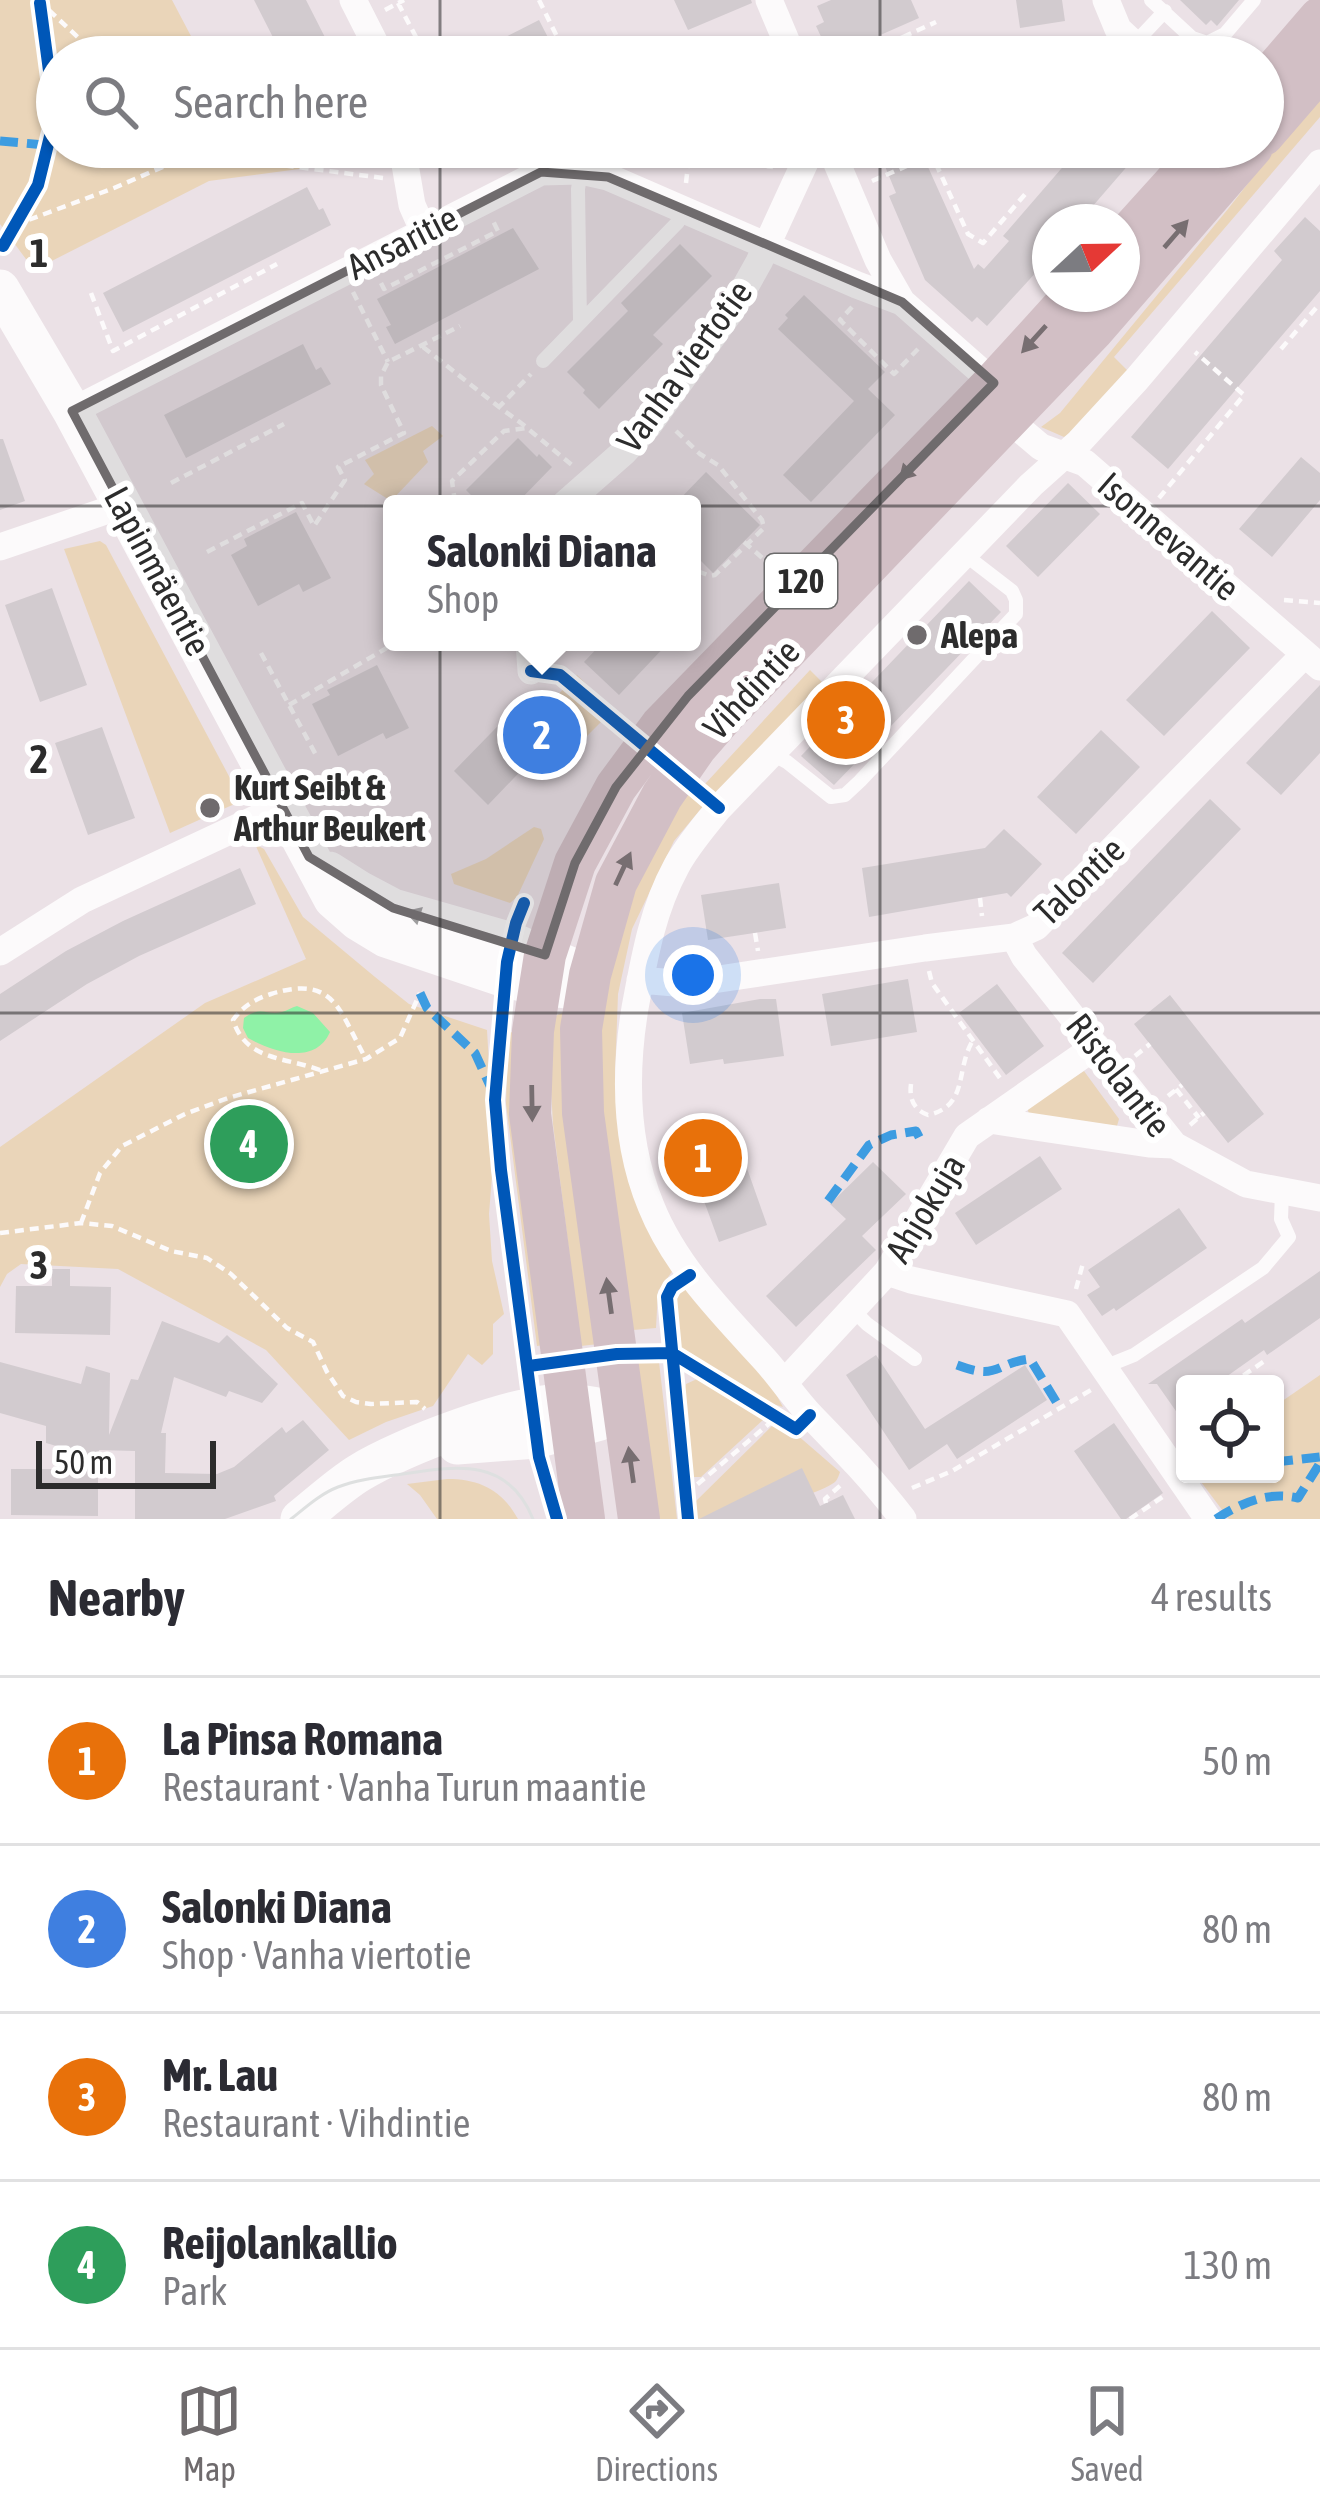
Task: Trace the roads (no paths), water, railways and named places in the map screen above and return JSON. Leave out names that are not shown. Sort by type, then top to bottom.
[{"type":"main road","points":[[1284,60],[1320,18]]},
{"type":"main road","points":[[1284,110],[1320,69]]},
{"type":"main road","points":[[1140,222],[1188,168]]},
{"type":"main road","name":"Vihdintie","points":[[584,1519],[530,1114],[532,1031],[542,971],[575,863],[616,787],[688,696],[1001,401],[1093,330],[1234,168]]},
{"type":"main road","name":"Vihdintie","points":[[639,1519],[583,1113],[581,1029],[588,983],[616,883],[662,796],[696,747],[1001,401],[1063,312]]},
{"type":"street","points":[[353,0],[371,36]]},
{"type":"street","points":[[769,0],[784,36]]},
{"type":"street","points":[[1106,0],[1126,36]]},
{"type":"street","name":"Vihdintie","points":[[903,1519],[864,1469],[719,1311],[658,1223],[637,1166],[628,1118],[631,1032],[647,946],[676,867],[718,808],[1137,379],[1320,163]]},
{"type":"street","points":[[406,168],[412,205],[423,230]]},
{"type":"street","name":"Vanha viertotie","points":[[575,495],[648,426],[735,304],[802,168]]},
{"type":"street","points":[[839,168],[878,260],[902,302]]},
{"type":"street","name":"Ansaritie","points":[[72,411],[541,172],[581,171],[608,177],[902,302]]},
{"type":"street","name":"Lapinmäentie","points":[[0,289],[72,411],[333,899],[386,938],[476,969],[542,971],[588,983]]},
{"type":"street","name":"Isonnevantie","points":[[902,302],[1041,447],[1085,463],[1313,660]]},
{"type":"street","points":[[0,547],[123,505]]},
{"type":"street","points":[[530,651],[531,671]]},
{"type":"street","name":"Talontie","points":[[640,980],[686,984],[1014,937],[1036,927],[1313,660]]},
{"type":"street","points":[[0,952],[82,900],[283,806]]},
{"type":"street","name":"Ristolantie","points":[[1014,937],[1024,956],[1174,1145],[1246,1184],[1320,1198]]},
{"type":"street","points":[[988,1120],[1096,1046]]},
{"type":"street","name":"Ahjokuja","points":[[784,1382],[887,1272],[967,1136],[988,1120],[1174,1145]]},
{"type":"street","points":[[887,1272],[1067,1314],[1208,1519]]},
{"type":"street","points":[[300,1519],[423,1430],[536,1439],[569,1417],[624,1412]]},
{"type":"lane","points":[[1151,0],[1190,36]]},
{"type":"lane","points":[[1221,36],[1254,0]]},
{"type":"lane","points":[[1150,36],[1165,11]]},
{"type":"lane","points":[[580,321],[581,171]]},
{"type":"lane","points":[[543,361],[678,222],[678,205]]},
{"type":"lane","points":[[771,754],[830,797],[845,795],[860,781],[1016,614],[1012,591],[964,554]]},
{"type":"lane","points":[[1106,1370],[1263,1268],[1288,1237],[1281,1219],[1282,1192]]},
{"type":"lane","points":[[853,1310],[915,1359]]},
{"type":"tram line","points":[[291,1519],[346,1484],[461,1468],[495,1475],[510,1485],[533,1519]]},
{"type":"place","name":"Alepa","points":[[917,635]]},
{"type":"place","name":"Mr. Lau","points":[[846,720]]},
{"type":"place","name":"Salonki Diana","points":[[542,735]]},
{"type":"place","name":"Kurt Seibt & Arthur Beukert","points":[[210,808]]},
{"type":"place","name":"Reijolankallio","points":[[249,1144]]},
{"type":"place","name":"La Pinsa Romana","points":[[703,1158]]}]
